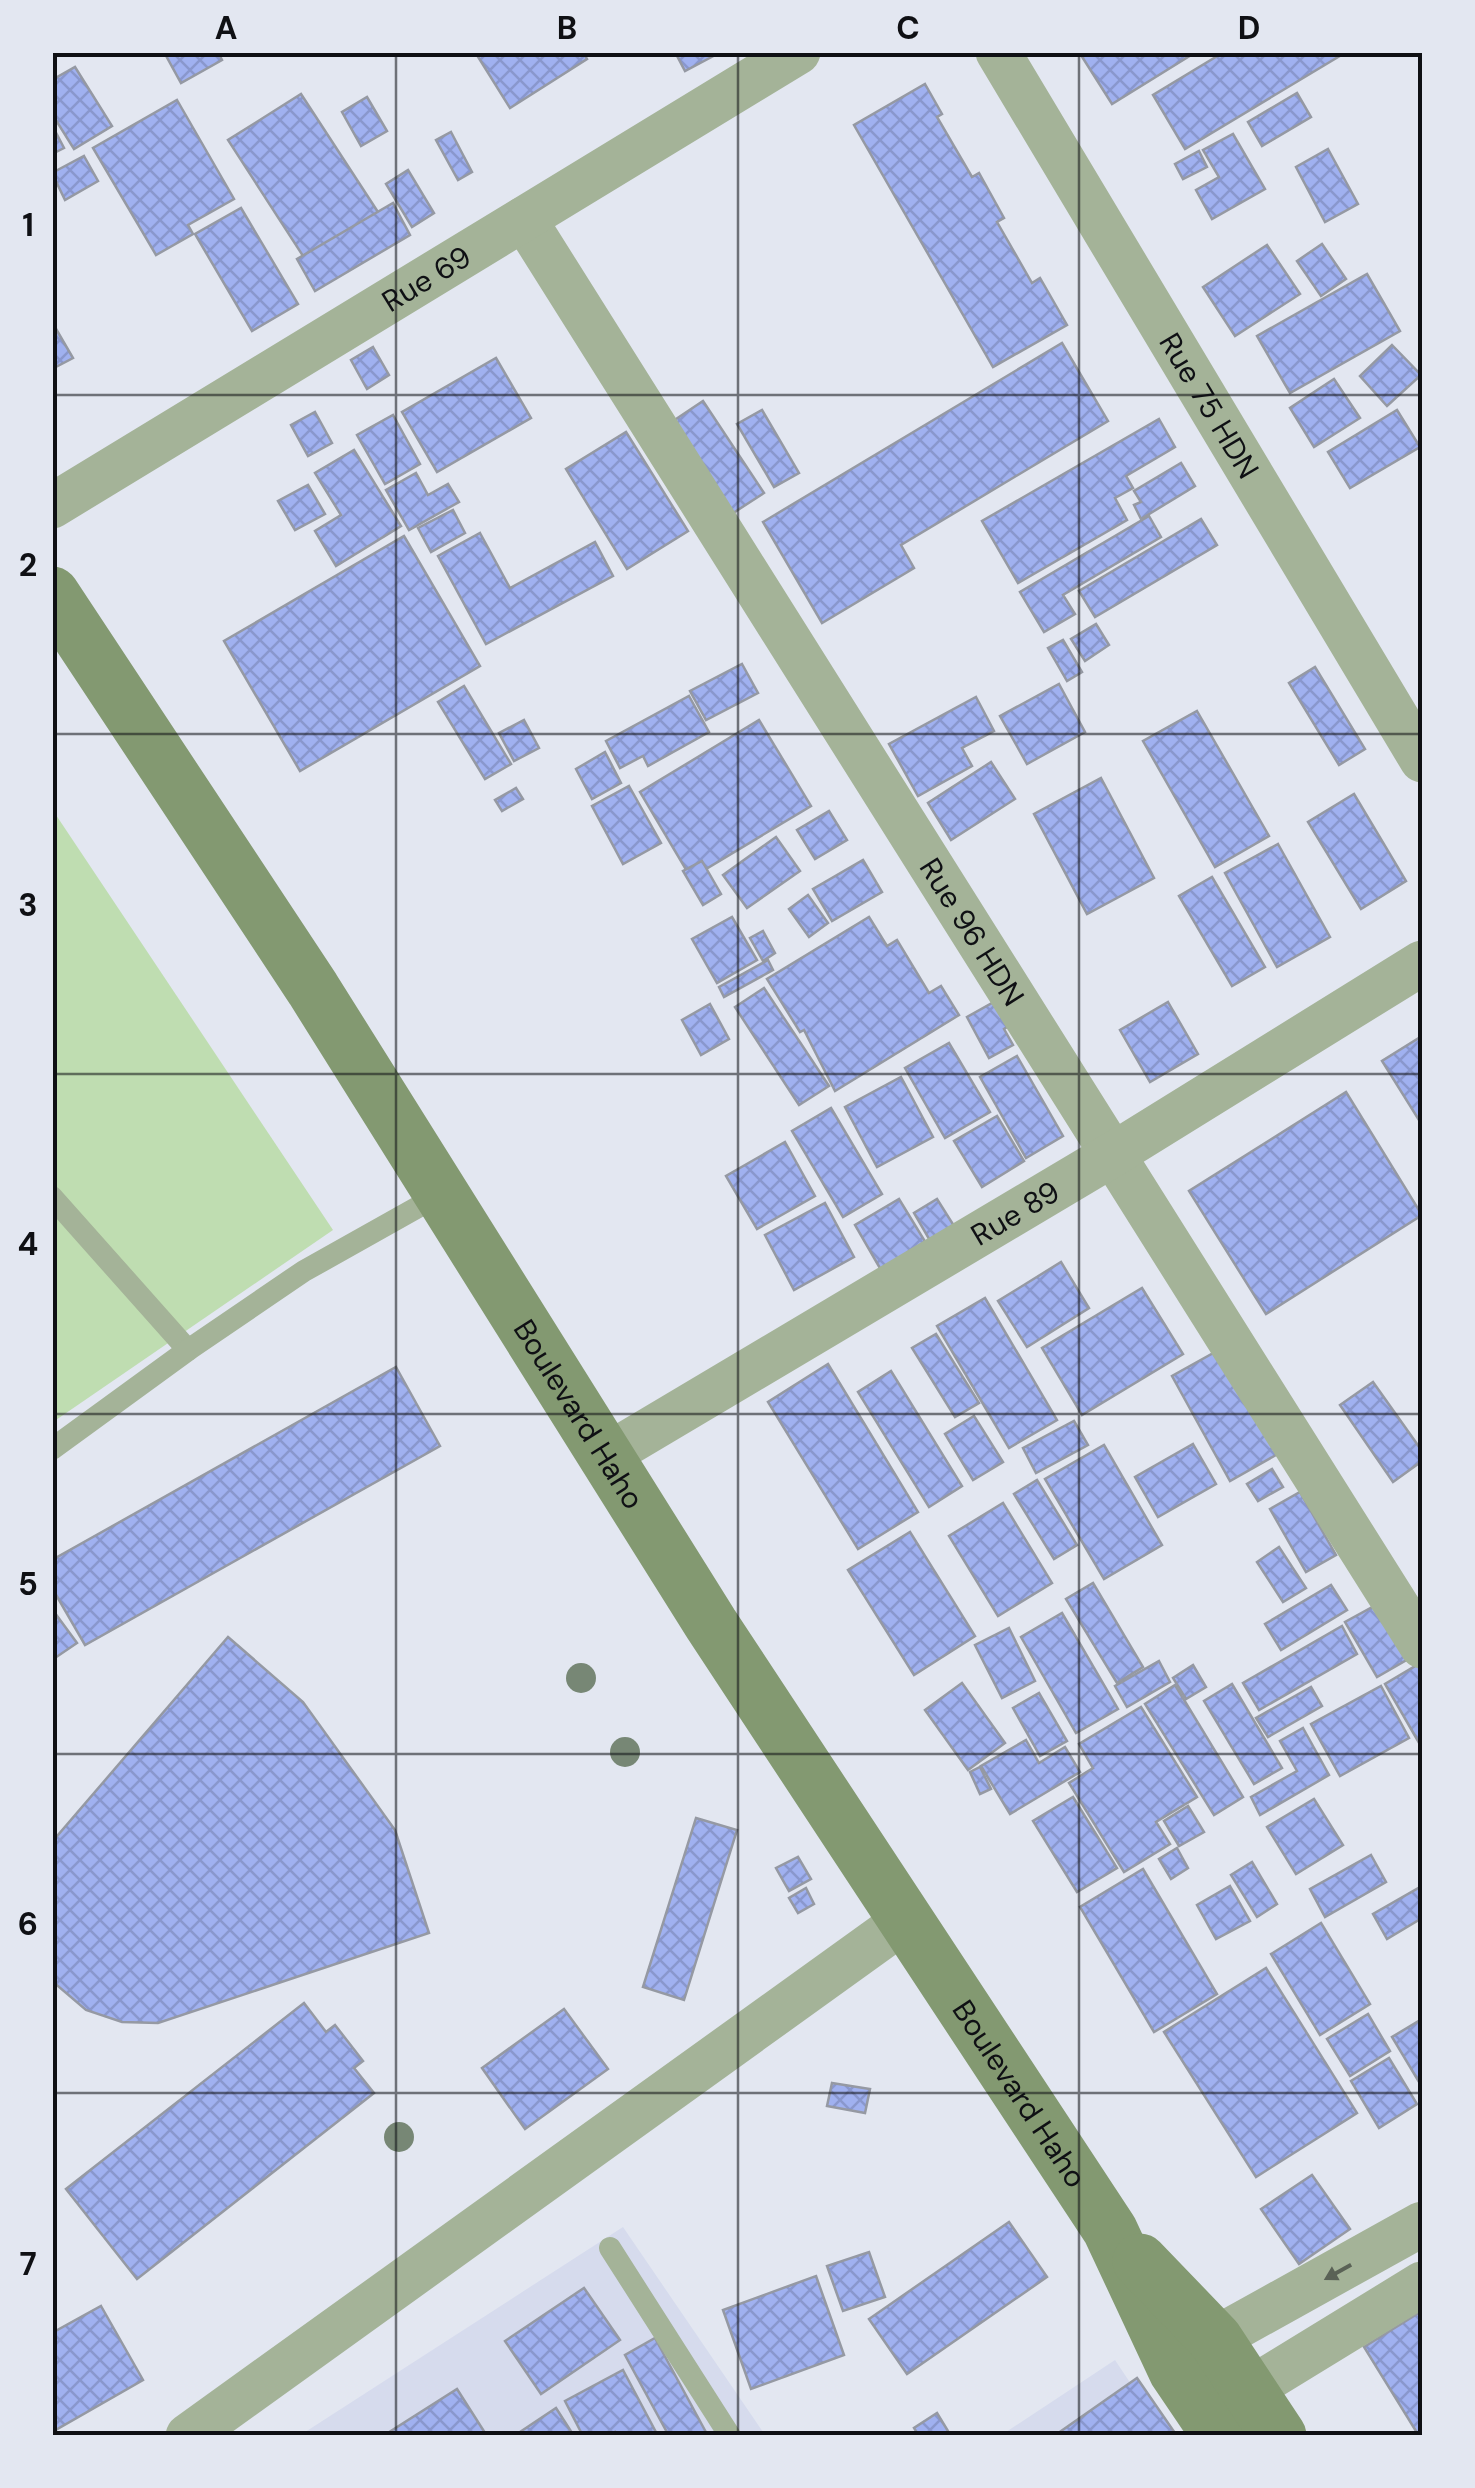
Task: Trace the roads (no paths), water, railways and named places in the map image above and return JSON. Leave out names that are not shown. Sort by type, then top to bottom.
[{"type":"main road","name":"Boulevard Haho","points":[[52,594],[443,1192],[604,1458],[904,1921],[1196,2355],[1227,2416],[1279,2436]]},
{"type":"street","name":"Rue 69","points":[[52,506],[798,52]]},
{"type":"street","name":"Rue 75 HDN","points":[[998,52],[1422,760]]},
{"type":"street","name":"Rue 96 HDN","points":[[524,219],[1422,1646]]},
{"type":"street","name":"Rue 89","points":[[604,1458],[1112,1155],[1422,962]]},
{"type":"street","points":[[188,2436],[904,1921]]},
{"type":"street","points":[[1196,2355],[1422,2224]]},
{"type":"street","points":[[1227,2416],[1422,2284]]},
{"type":"lane","points":[[52,1448],[304,1272],[443,1192]]},
{"type":"lane","points":[[52,1197],[188,1350]]},
{"type":"lane","points":[[610,2248],[730,2436]]}]
